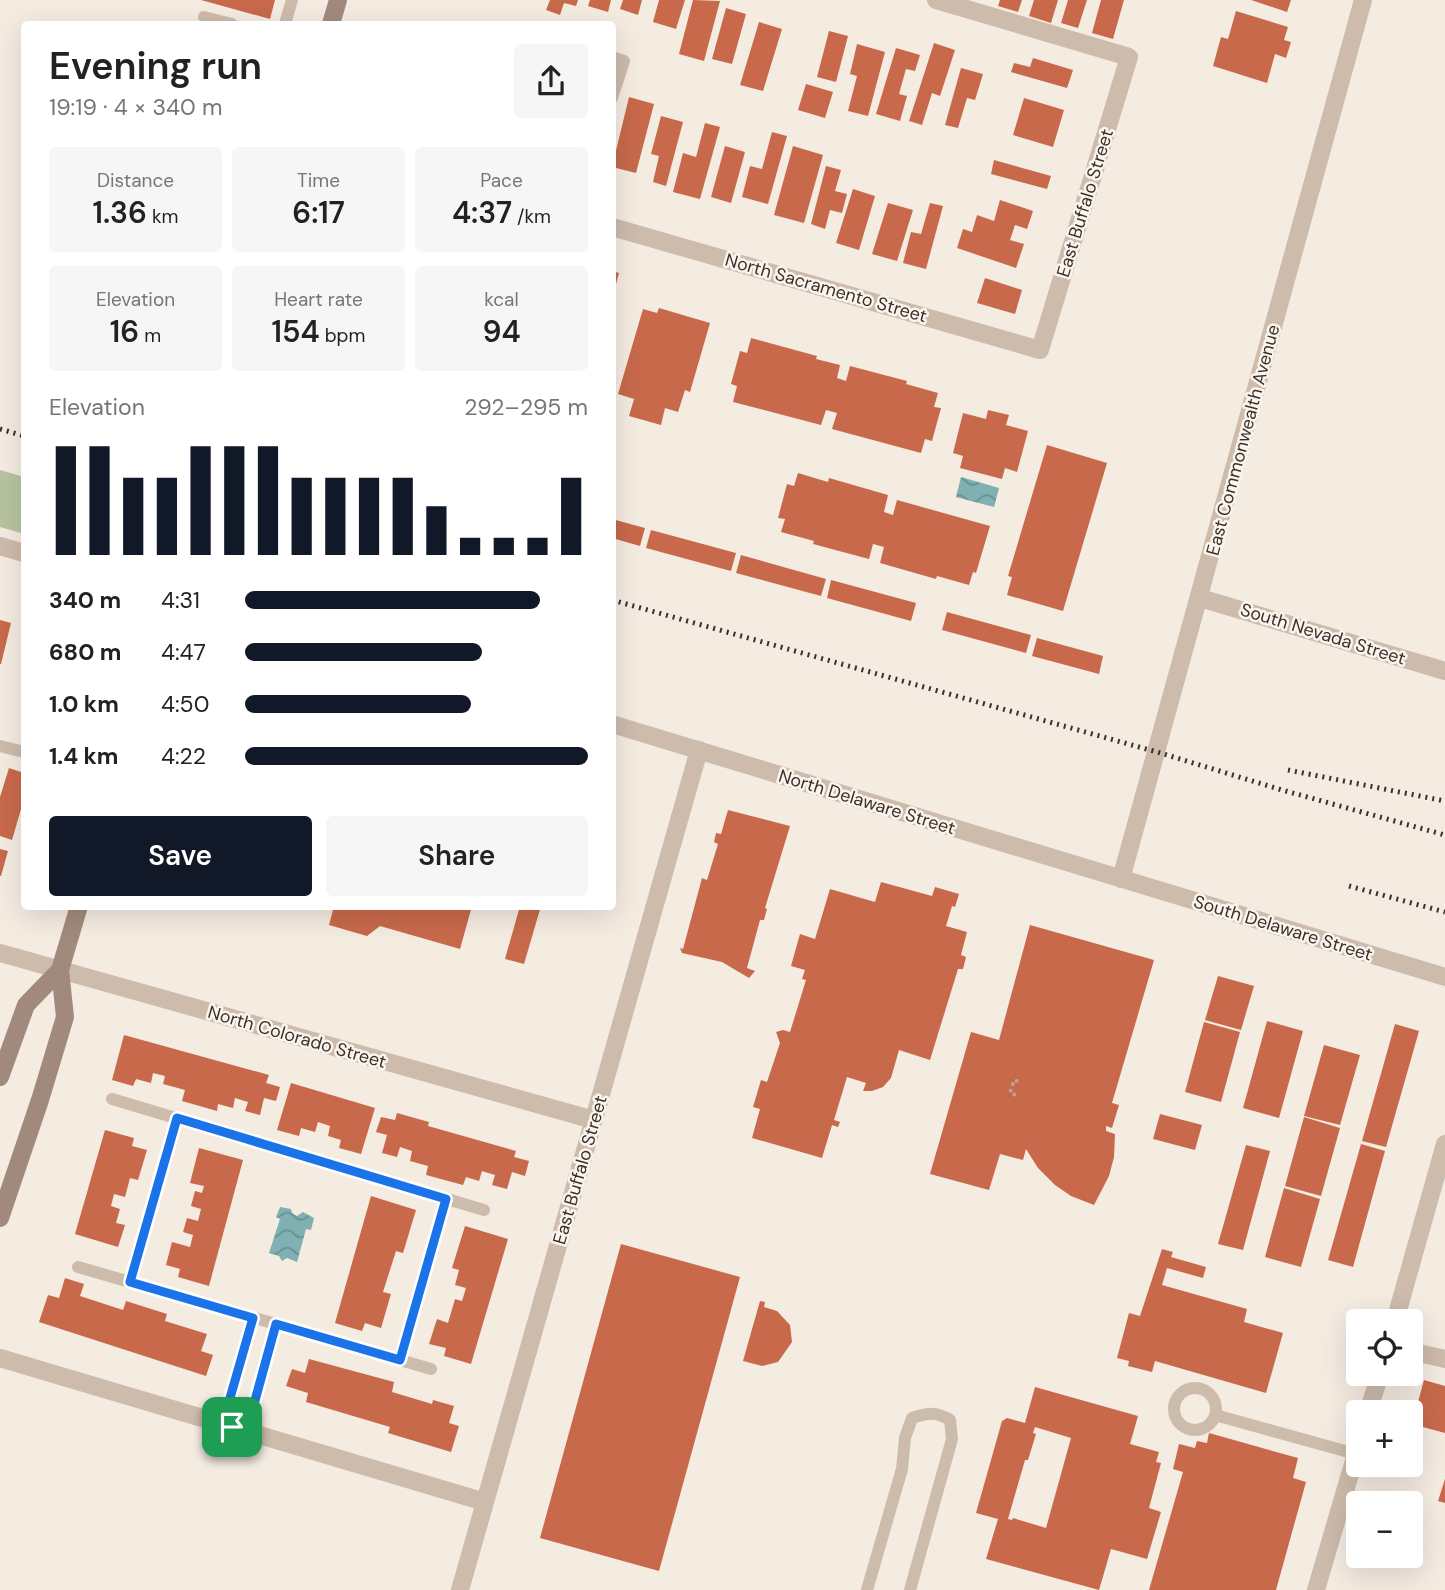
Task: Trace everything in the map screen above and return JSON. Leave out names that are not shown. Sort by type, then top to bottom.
[{"type":"main road","points":[[332,21],[338,0]]},
{"type":"main road","points":[[0,1218],[65,1017],[60,970],[78,910]]},
{"type":"main road","points":[[0,1077],[26,1004],[60,970]]},
{"type":"street","name":"East Buffalo Street","points":[[936,0],[1129,57],[1040,350]]},
{"type":"street","name":"East Commonwealth Avenue","points":[[1121,879],[1363,0]]},
{"type":"street","name":"North Sacramento Street","points":[[616,228],[1040,350]]},
{"type":"street","points":[[0,546],[21,552]]},
{"type":"street","name":"South Nevada Street","points":[[1200,598],[1445,671]]},
{"type":"street","name":"North Delaware Street","points":[[616,725],[1121,879]]},
{"type":"street","name":"East Buffalo Street","points":[[460,1590],[699,750]]},
{"type":"street","name":"South Delaware Street","points":[[1121,879],[1445,977]]},
{"type":"street","name":"North Colorado Street","points":[[0,953],[594,1120]]},
{"type":"street","points":[[1398,1309],[1445,1144]]},
{"type":"street","points":[[1423,1354],[1445,1359]]},
{"type":"street","points":[[0,1358],[485,1502]]},
{"type":"street","points":[[1317,1590],[1350,1477]]},
{"type":"lane","points":[[286,21],[292,0]]},
{"type":"lane","points":[[204,17],[220,21]]},
{"type":"lane","points":[[616,58],[624,61],[616,86]]},
{"type":"lane","points":[[0,746],[21,751]]},
{"type":"lane","points":[[112,1099],[484,1210]]},
{"type":"lane","points":[[130,1282],[177,1118]]},
{"type":"lane","points":[[400,1360],[446,1199]]},
{"type":"lane","points":[[78,1266],[430,1369]]},
{"type":"lane","points":[[232,1427],[230,1398],[253,1318]]},
{"type":"lane","points":[[232,1427],[254,1404],[276,1324]]},
{"type":"lane","points":[[867,1590],[902,1469],[905,1438],[912,1418],[938,1413],[950,1420],[952,1439],[910,1590]]},
{"type":"lane","points":[[1214,1415],[1346,1448]]},
{"type":"path","points":[[1016,1095],[1010,1093],[1012,1086],[1014,1080],[1020,1082]]},
{"type":"green space","points":[[0,470],[21,476],[21,533],[0,527]]},
{"type":"water","points":[[961,477],[999,488],[994,507],[956,497]]},
{"type":"water","points":[[280,1207],[291,1209],[297,1216],[303,1212],[314,1218],[311,1230],[306,1229],[297,1262],[287,1258],[282,1261],[279,1256],[269,1253],[280,1219],[276,1217]]},
{"type":"building","points":[[201,0],[275,0],[270,19]]},
{"type":"building","points":[[550,0],[578,0],[576,6],[564,3],[560,15],[546,10]]},
{"type":"building","points":[[590,0],[611,0],[608,12],[588,6]]},
{"type":"building","points":[[623,0],[642,0],[638,15],[620,9]]},
{"type":"building","points":[[659,0],[685,0],[676,29],[653,22]]},
{"type":"building","points":[[693,0],[720,1],[704,61],[679,54]]},
{"type":"building","points":[[1000,0],[1022,0],[1018,12],[998,6]]},
{"type":"building","points":[[1034,0],[1058,0],[1051,23],[1029,16]]},
{"type":"building","points":[[1068,0],[1087,0],[1078,28],[1061,23]]},
{"type":"building","points":[[1101,0],[1124,0],[1113,39],[1092,33]]},
{"type":"building","points":[[1251,0],[1291,0],[1287,12]]},
{"type":"building","points":[[726,8],[746,14],[732,64],[712,59]]},
{"type":"building","points":[[1236,11],[1288,27],[1284,40],[1291,42],[1286,58],[1275,54],[1267,83],[1213,66],[1221,37],[1228,39]]},
{"type":"building","points":[[759,22],[782,29],[763,91],[740,85]]},
{"type":"building","points":[[829,31],[848,36],[836,82],[817,77]]},
{"type":"building","points":[[934,43],[955,50],[940,96],[932,93],[922,125],[909,121]]},
{"type":"building","points":[[857,44],[885,52],[868,116],[848,111],[857,76],[850,74]]},
{"type":"building","points":[[896,48],[920,55],[915,71],[906,69],[899,94],[907,96],[900,121],[876,114]]},
{"type":"building","points":[[1033,58],[1073,70],[1067,88],[1011,72],[1014,63],[1030,67]]},
{"type":"building","points":[[961,68],[983,74],[975,100],[967,98],[958,128],[945,125]]},
{"type":"building","points":[[806,84],[833,92],[825,118],[798,110]]},
{"type":"building","points":[[629,97],[654,104],[636,173],[616,168],[616,151]]},
{"type":"building","points":[[1024,98],[1064,110],[1053,147],[1013,135]]},
{"type":"building","points":[[661,116],[683,122],[666,186],[653,182],[659,156],[651,154]]},
{"type":"building","points":[[705,123],[720,127],[700,199],[673,192],[683,153],[696,157]]},
{"type":"building","points":[[772,132],[787,136],[768,204],[742,197],[750,166],[762,169]]},
{"type":"building","points":[[725,146],[745,152],[731,203],[711,197]]},
{"type":"building","points":[[793,146],[823,155],[804,223],[774,215]]},
{"type":"building","points":[[994,160],[1051,176],[1047,189],[991,174]]},
{"type":"building","points":[[826,166],[841,170],[835,191],[847,194],[842,213],[830,210],[825,229],[811,224]]},
{"type":"building","points":[[853,189],[875,196],[859,250],[836,243]]},
{"type":"building","points":[[1000,200],[1033,211],[1027,229],[1015,225],[1010,240],[1024,244],[1016,268],[957,248],[963,229],[972,232],[977,215],[994,221]]},
{"type":"building","points":[[888,203],[913,210],[897,261],[872,254]]},
{"type":"building","points":[[930,203],[943,206],[926,269],[903,263],[911,232],[921,234]]},
{"type":"building","points":[[985,278],[1022,290],[1015,314],[977,303]]},
{"type":"building","points":[[659,308],[710,323],[690,392],[685,390],[678,412],[665,408],[661,425],[629,416],[634,399],[618,394],[643,309],[657,313]]},
{"type":"building","points":[[751,338],[840,365],[837,378],[846,381],[850,366],[907,381],[906,384],[938,393],[934,407],[941,408],[932,441],[925,439],[921,453],[832,429],[837,413],[826,410],[821,425],[733,402],[737,386],[731,384],[740,351],[747,353]]},
{"type":"building","points":[[988,410],[1009,415],[1006,425],[1028,431],[1017,472],[1005,468],[1002,479],[960,468],[963,456],[953,453],[963,413],[986,419]]},
{"type":"building","points":[[1047,445],[1107,463],[1063,611],[1007,595],[1012,577],[1008,576]]},
{"type":"building","points":[[798,473],[828,482],[829,478],[888,495],[884,512],[893,515],[897,500],[990,526],[976,573],[973,572],[969,585],[880,563],[884,547],[873,544],[869,559],[781,532],[785,519],[778,518],[787,484],[794,486]]},
{"type":"building","points":[[616,520],[645,528],[640,546],[616,539]]},
{"type":"building","points":[[651,530],[736,553],[731,571],[646,548]]},
{"type":"building","points":[[741,555],[826,579],[821,596],[736,573]]},
{"type":"building","points":[[831,580],[916,603],[911,621],[827,598]]},
{"type":"building","points":[[947,612],[1031,635],[1026,653],[942,630]]},
{"type":"building","points":[[0,620],[11,623],[1,664],[0,664]]},
{"type":"building","points":[[1037,638],[1103,656],[1099,674],[1032,656]]},
{"type":"building","points":[[9,768],[21,772],[21,809],[12,840],[0,836],[0,797]]},
{"type":"building","points":[[728,810],[790,826],[765,908],[764,920],[760,920],[747,968],[755,971],[749,978],[722,962],[682,953],[680,948],[683,949],[702,878],[707,880],[718,844],[714,842],[716,833],[721,834]]},
{"type":"building","points":[[0,849],[8,851],[1,876],[0,876]]},
{"type":"building","points":[[881,882],[932,896],[935,887],[959,894],[946,926],[967,932],[961,955],[966,957],[963,969],[958,969],[930,1060],[899,1050],[891,1078],[883,1087],[872,1091],[863,1091],[866,1083],[847,1077],[834,1120],[840,1122],[838,1127],[832,1125],[822,1158],[752,1138],[760,1109],[753,1107],[761,1080],[767,1082],[780,1043],[776,1032],[790,1032],[806,980],[802,979],[805,970],[791,966],[800,934],[815,939],[830,889],[875,902]]},
{"type":"building","points":[[333,910],[471,910],[460,949],[380,926],[367,936],[329,925]]},
{"type":"building","points":[[519,910],[540,910],[524,964],[505,959]]},
{"type":"building","points":[[1030,925],[1154,960],[1112,1103],[1119,1105],[1112,1128],[1106,1126],[1106,1131],[1115,1134],[1114,1157],[1109,1176],[1094,1205],[1071,1196],[1055,1185],[1038,1168],[1026,1149],[1023,1160],[1000,1154],[989,1190],[930,1174],[971,1032],[999,1040]]},
{"type":"building","points":[[1218,976],[1254,986],[1241,1030],[1205,1020]]},
{"type":"building","points":[[1267,1021],[1303,1031],[1279,1118],[1243,1108]]},
{"type":"building","points":[[1204,1022],[1240,1032],[1221,1102],[1185,1092]]},
{"type":"building","points":[[1395,1024],[1419,1031],[1386,1147],[1362,1141]]},
{"type":"building","points":[[124,1035],[269,1075],[266,1083],[280,1087],[276,1101],[264,1098],[260,1115],[245,1111],[248,1102],[235,1098],[233,1108],[218,1104],[217,1111],[182,1101],[185,1090],[163,1084],[165,1076],[153,1073],[151,1083],[136,1079],[133,1086],[112,1080]]},
{"type":"building","points":[[1324,1045],[1360,1055],[1340,1125],[1304,1116]]},
{"type":"building","points":[[291,1083],[375,1108],[361,1154],[339,1148],[341,1140],[328,1136],[330,1126],[318,1122],[315,1132],[301,1128],[299,1136],[277,1130]]},
{"type":"building","points":[[397,1113],[429,1122],[428,1126],[516,1151],[514,1157],[529,1161],[525,1176],[512,1172],[507,1189],[492,1185],[495,1175],[482,1171],[479,1181],[466,1177],[463,1185],[426,1175],[428,1166],[410,1161],[412,1151],[400,1147],[397,1157],[382,1153],[387,1135],[376,1132],[381,1117],[395,1120]]},
{"type":"building","points":[[1160,1114],[1202,1125],[1195,1150],[1153,1139]]},
{"type":"building","points":[[1304,1117],[1340,1128],[1321,1196],[1285,1186]]},
{"type":"building","points":[[105,1130],[134,1138],[132,1146],[147,1150],[138,1180],[130,1178],[125,1197],[114,1194],[111,1206],[120,1209],[116,1223],[125,1225],[118,1247],[75,1234]]},
{"type":"building","points":[[1361,1144],[1385,1151],[1353,1267],[1328,1260]]},
{"type":"building","points":[[1246,1145],[1270,1151],[1243,1250],[1218,1244]]},
{"type":"building","points":[[199,1148],[243,1160],[209,1286],[178,1277],[180,1269],[166,1265],[172,1242],[190,1247],[193,1235],[183,1232],[187,1218],[198,1221],[201,1209],[191,1206],[195,1191],[202,1193],[204,1186],[190,1183]]},
{"type":"building","points":[[1284,1188],[1320,1199],[1301,1267],[1265,1257]]},
{"type":"building","points":[[371,1196],[416,1210],[403,1253],[396,1251],[383,1292],[391,1294],[381,1328],[365,1323],[362,1331],[335,1323]]},
{"type":"building","points":[[465,1226],[508,1239],[471,1364],[444,1356],[446,1348],[429,1344],[437,1319],[448,1323],[455,1299],[462,1301],[466,1288],[455,1285],[459,1270],[452,1268]]},
{"type":"building","points":[[621,1244],[740,1277],[659,1571],[540,1538]]},
{"type":"building","points":[[1162,1249],[1173,1252],[1171,1257],[1206,1267],[1203,1278],[1167,1268],[1162,1285],[1247,1309],[1244,1322],[1283,1333],[1266,1393],[1155,1361],[1152,1372],[1128,1366],[1129,1361],[1117,1358],[1129,1313],[1140,1316]]},
{"type":"building","points":[[65,1278],[84,1284],[80,1296],[123,1310],[126,1301],[167,1314],[165,1321],[207,1334],[201,1351],[213,1355],[206,1376],[39,1322],[48,1295],[59,1298]]},
{"type":"building","points":[[760,1301],[765,1302],[764,1307],[777,1311],[790,1325],[792,1342],[778,1362],[762,1366],[743,1361]]},
{"type":"building","points":[[309,1359],[394,1382],[392,1392],[432,1404],[433,1400],[454,1406],[449,1423],[459,1426],[451,1452],[388,1433],[390,1427],[306,1402],[308,1393],[286,1386],[292,1369],[305,1373]]},
{"type":"building","points":[[1424,1380],[1445,1386],[1445,1433],[1423,1427],[1423,1400],[1419,1400]]},
{"type":"building","points":[[1035,1387],[1138,1416],[1130,1444],[1159,1452],[1156,1462],[1161,1463],[1149,1508],[1161,1512],[1147,1559],[1111,1549],[1099,1590],[986,1559],[998,1519],[976,1513],[1002,1421],[1007,1418],[1025,1423]],"holes":[[[1035,1427],[1071,1438],[1046,1528],[1013,1518],[1008,1519],[1025,1460],[1028,1460],[1036,1434],[1033,1433]]]},
{"type":"building","points":[[1209,1433],[1298,1458],[1293,1478],[1306,1482],[1276,1590],[1149,1590],[1183,1472],[1173,1469],[1179,1444],[1195,1448],[1197,1441],[1207,1443]]},
{"type":"building","points":[[1445,1479],[1445,1503],[1438,1501]]},
{"type":"railway","points":[[0,429],[21,435]]},
{"type":"railway","points":[[616,601],[1445,835]]},
{"type":"railway","points":[[1288,770],[1445,801]]},
{"type":"railway","points":[[1349,886],[1445,912]]},
{"type":"route","points":[[177,1118],[446,1199],[400,1360],[276,1324],[254,1404],[232,1427],[230,1398],[253,1318],[130,1282],[177,1118]]}]
